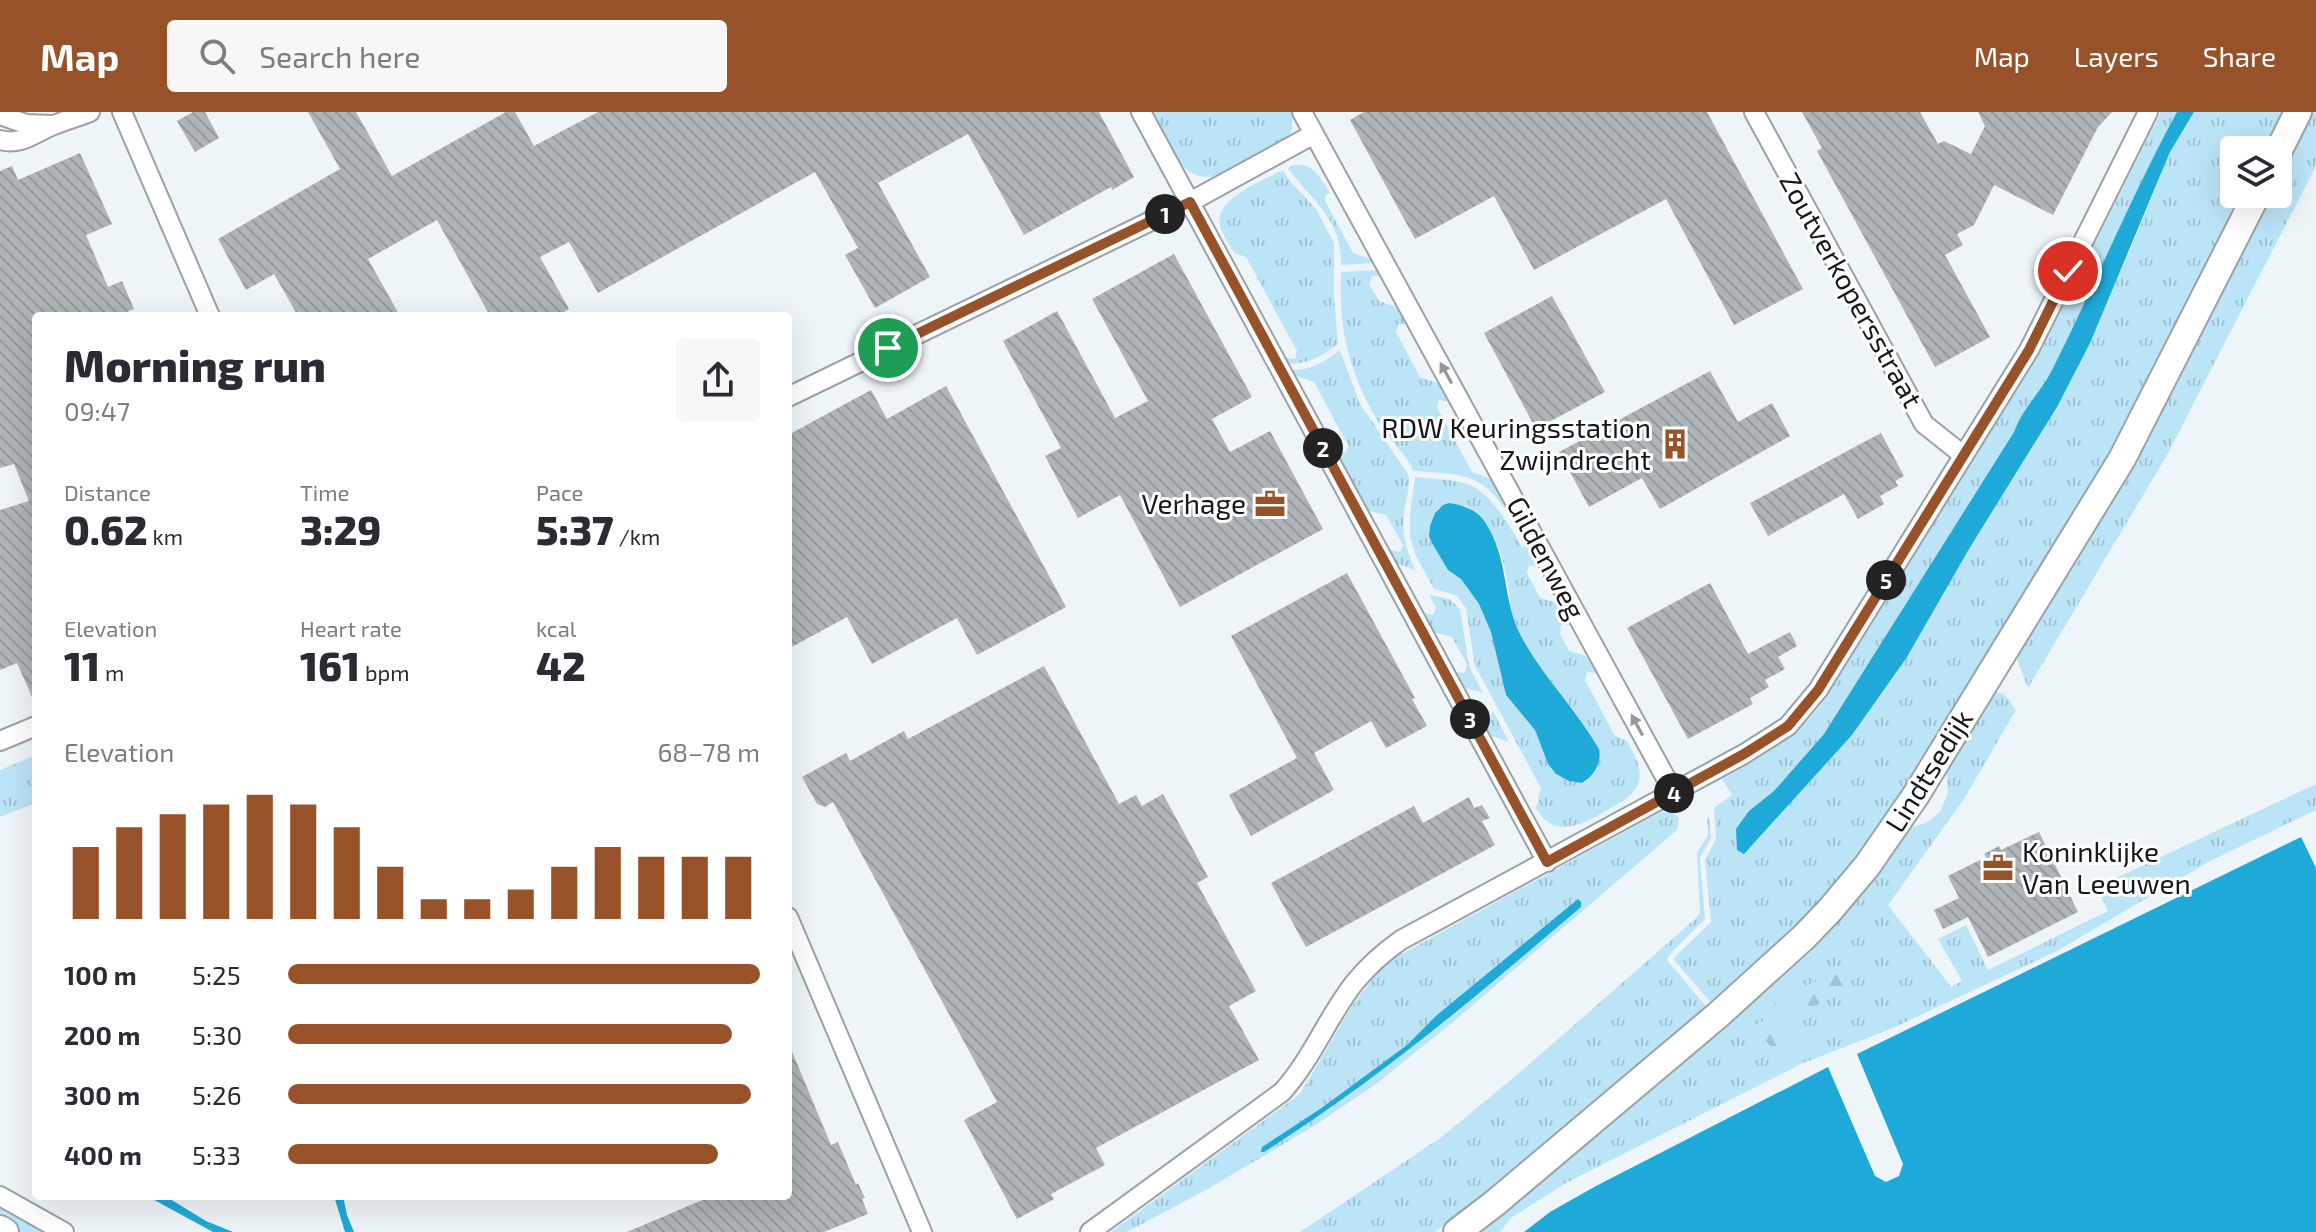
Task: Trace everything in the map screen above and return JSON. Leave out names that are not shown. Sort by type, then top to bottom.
[{"type":"street","points":[[0,140],[28,139],[51,125],[90,112]]},
{"type":"street","points":[[122,112],[208,312]]},
{"type":"street","points":[[1141,112],[1547,862]]},
{"type":"street","name":"Gildenweg","points":[[1302,112],[1674,793]]},
{"type":"street","name":"Zoutverkopersstraat","points":[[1754,112],[1924,424],[1963,455]]},
{"type":"street","points":[[1090,1232],[1282,1092],[1298,1075],[1354,983],[1377,958],[1401,940],[1674,793],[1788,726],[1818,690],[2029,350],[2148,112]]},
{"type":"street","points":[[2286,136],[2298,112]]},
{"type":"street","points":[[0,115],[26,124],[51,125]]},
{"type":"street","points":[[792,395],[1190,202],[1314,134]]},
{"type":"street","name":"Lindtsedijk","points":[[1457,1232],[1718,1015],[1804,937],[1867,866],[1916,795],[2122,459],[2250,208]]},
{"type":"street","points":[[0,741],[32,728]]},
{"type":"street","points":[[792,926],[922,1232]]},
{"type":"street","points":[[0,1196],[64,1232]]},
{"type":"street","points":[[0,1229],[5,1232]]},
{"type":"green space","points":[[1150,112],[1292,112],[1292,130],[1285,141],[1215,177],[1202,176],[1190,172],[1178,160]]},
{"type":"green space","points":[[2161,112],[2177,112],[2048,378],[1824,734],[1774,791],[1749,811],[1744,853],[1852,735],[1907,657],[1969,549],[2057,407],[2131,248],[2170,152],[2194,112],[2285,112],[2273,136],[2220,136],[2220,208],[2236,208],[2115,446],[1964,699],[1857,862],[1814,910],[1713,1005],[1674,960],[1711,922],[1705,860],[1716,839],[1714,808],[1732,795],[1722,779],[1793,734],[1817,710],[2042,349]]},
{"type":"green space","points":[[2306,112],[2316,112],[2316,166],[2166,457],[2028,688],[2018,662],[2018,646],[2256,208],[2292,208],[2292,140]]},
{"type":"green space","points":[[1293,165],[1306,166],[1319,177],[1330,193],[1326,194],[1325,201],[1353,253],[1375,263],[1341,265],[1340,249],[1332,224],[1288,168]]},
{"type":"green space","points":[[1283,170],[1316,209],[1334,243],[1338,344],[1314,359],[1287,364],[1285,358],[1295,359],[1297,351],[1246,257],[1234,253],[1220,225],[1220,215],[1232,199]]},
{"type":"green space","points":[[1379,270],[1381,276],[1372,276],[1369,284],[1379,301],[1399,308],[1408,324],[1398,324],[1396,332],[1420,377],[1441,384],[1449,399],[1439,400],[1437,407],[1441,415],[1472,472],[1492,479],[1518,526],[1497,498],[1472,479],[1453,474],[1413,471],[1370,408],[1348,352],[1342,314],[1341,272]]},
{"type":"green space","points":[[1340,350],[1360,404],[1408,474],[1403,527],[1415,570],[1395,563],[1389,552],[1400,552],[1403,545],[1386,515],[1366,510],[1336,454],[1346,453],[1348,445],[1314,382],[1294,375],[1290,370],[1317,365]]},
{"type":"green space","points":[[1415,477],[1461,482],[1484,494],[1522,547],[1528,544],[1539,565],[1529,565],[1527,573],[1540,598],[1561,604],[1571,625],[1561,625],[1560,634],[1569,651],[1589,657],[1597,673],[1587,672],[1585,680],[1615,736],[1627,741],[1636,758],[1639,780],[1623,801],[1589,820],[1566,827],[1555,826],[1545,820],[1536,808],[1541,788],[1475,666],[1466,608],[1456,595],[1434,589],[1416,556],[1410,537]],"holes":[[[1466,506],[1485,523],[1501,554],[1511,612],[1520,633],[1540,667],[1599,749],[1588,780],[1583,783],[1556,774],[1548,764],[1535,730],[1506,695],[1491,632],[1479,604],[1461,579],[1448,569],[1429,536],[1438,508]]]},
{"type":"green space","points":[[1429,595],[1449,599],[1460,609],[1469,666],[1483,693],[1462,687],[1455,672],[1465,673],[1467,664],[1452,637],[1433,632],[1424,615],[1433,615],[1436,608]]},
{"type":"green space","points":[[1994,692],[2004,694],[2016,710],[1964,799],[1888,905],[1951,987],[1962,981],[1938,939],[1966,925],[1988,970],[2108,911],[2097,887],[2316,784],[2316,810],[2210,861],[2057,951],[1893,1028],[1801,1064],[1564,1184],[1511,1218],[1500,1232],[1470,1232],[1906,829],[1926,823],[1940,812],[1948,793],[1946,765]],"holes":[[[1837,972],[1846,992],[1780,1020],[1755,1027]]]},
{"type":"green space","points":[[1493,711],[1509,742],[1489,735],[1481,720],[1490,720]]},
{"type":"green space","points":[[32,757],[32,805],[0,817],[0,770]]},
{"type":"green space","points":[[1661,812],[1672,812],[1679,818],[1677,830],[1376,1084],[1314,1126],[1206,1190],[1127,1232],[1111,1232],[1300,1094],[1352,1006],[1378,972],[1396,957]]},
{"type":"green space","points":[[1707,817],[1711,838],[1700,858],[1705,919],[1667,960],[1709,1010],[1549,1147],[1435,1232],[1300,1232],[1443,1136],[1694,920],[1700,913],[1697,853],[1708,835]]},
{"type":"green space","points":[[1838,972],[1847,992],[1781,1020],[1801,1043],[1777,1055],[1755,1027],[1777,1009],[1773,999]]},
{"type":"green space","points":[[0,1202],[48,1232],[20,1232],[0,1221]]},
{"type":"water","points":[[2177,112],[2194,112],[2170,152],[2090,343],[2057,407],[1969,549],[1907,657],[1852,735],[1744,854],[1737,850],[1736,829],[1749,811],[1774,791],[1824,734],[2048,378]]},
{"type":"water","points":[[1449,503],[1469,509],[1485,522],[1498,550],[1519,632],[1599,749],[1596,768],[1582,783],[1556,774],[1548,764],[1535,730],[1506,695],[1491,632],[1479,604],[1461,579],[1448,570],[1432,543],[1430,526],[1435,513]]},
{"type":"water","points":[[2301,837],[2316,868],[2316,1232],[1524,1232],[1550,1212],[1596,1186],[1828,1067],[1875,1176],[1886,1182],[1899,1176],[1903,1164],[1857,1054]]},
{"type":"water","points":[[1578,899],[1581,907],[1427,1035],[1348,1095],[1261,1152],[1262,1147],[1407,1045],[1437,1015]]},
{"type":"water","points":[[154,1200],[172,1200],[206,1221],[233,1232],[213,1232]]},
{"type":"water","points":[[335,1200],[344,1200],[354,1232],[345,1232]]},
{"type":"building","points":[[193,112],[205,112],[219,138],[195,152],[177,121]]},
{"type":"building","points":[[308,112],[356,112],[392,176],[506,112],[515,112],[534,146],[598,112],[1099,112],[1134,177],[1024,235],[968,134],[878,183],[930,277],[875,308],[845,255],[858,248],[815,172],[598,293],[569,242],[540,257],[569,309],[564,312],[488,312],[437,220],[368,259],[398,312],[296,312],[274,274],[246,290],[218,239],[340,169]]},
{"type":"building","points":[[1364,112],[1707,112],[1803,289],[1734,325],[1666,199],[1534,270],[1494,196],[1415,239],[1350,120]]},
{"type":"building","points":[[1802,112],[1920,112],[1938,144],[1944,141],[1971,154],[1985,126],[1978,112],[2112,112],[2098,127],[2053,215],[1994,185],[1974,225],[1957,234],[1963,245],[1945,255],[1990,337],[1935,367],[1817,151],[1822,148]]},
{"type":"building","points":[[80,153],[112,224],[86,235],[108,287],[122,281],[134,309],[127,312],[32,312],[32,697],[17,663],[0,670],[0,510],[29,501],[14,464],[0,468],[0,171],[12,166],[18,180]]},
{"type":"building","points":[[1174,254],[1252,397],[1212,419],[1230,452],[1270,431],[1323,529],[1180,607],[1120,495],[1078,518],[1045,456],[1061,448],[1003,341],[1057,311],[1115,418],[1148,401],[1092,299]]},
{"type":"building","points":[[1552,296],[1605,392],[1536,429],[1484,333]]},
{"type":"building","name":"RDW Keuringsstation Zwijndrecht","points":[[1710,371],[1738,422],[1772,403],[1790,436],[1660,509],[1642,478],[1589,507],[1559,452]]},
{"type":"building","points":[[946,386],[1066,607],[977,655],[957,618],[872,664],[847,617],[792,647],[792,433],[871,390],[887,419]]},
{"type":"building","points":[[1881,433],[1904,476],[1895,481],[1898,486],[1880,496],[1884,504],[1858,519],[1844,494],[1768,536],[1750,503]]},
{"type":"building","points":[[1347,573],[1427,726],[1386,748],[1371,721],[1314,753],[1334,790],[1251,836],[1229,795],[1297,758],[1231,636]]},
{"type":"building","points":[[1710,583],[1748,654],[1790,632],[1797,646],[1778,657],[1785,669],[1765,680],[1769,687],[1750,698],[1753,704],[1688,739],[1627,628]]},
{"type":"building","points":[[1044,666],[1119,804],[1136,795],[1142,806],[1163,794],[1208,877],[1197,883],[1256,991],[1229,1006],[1259,1060],[1096,1148],[1105,1165],[1051,1194],[1054,1199],[1017,1219],[964,1120],[997,1102],[833,802],[825,807],[817,804],[802,777],[846,753],[850,761],[904,731],[908,739]]},
{"type":"building","points":[[1469,797],[1474,808],[1482,805],[1490,818],[1482,821],[1495,845],[1306,947],[1271,883],[1414,806],[1423,823]]},
{"type":"building","points":[[2039,832],[2078,912],[1988,957],[1968,917],[1943,929],[1934,910],[1959,898],[1948,876],[1986,857],[1984,854],[1999,846],[2001,850]]},
{"type":"building","points":[[792,1052],[831,1145],[838,1142],[856,1185],[858,1183],[865,1198],[862,1199],[868,1214],[824,1232],[627,1232],[703,1200],[792,1200]]},
{"type":"place","name":"RDW Keuringsstation Zwijndrecht","points":[[1675,444]]},
{"type":"place","name":"Verhage","points":[[1270,504]]},
{"type":"place","name":"Koninklijke Van Leeuwen","points":[[1998,868]]},
{"type":"route","points":[[888,348],[1190,202],[1547,862],[1744,754],[1788,726],[1818,690],[2029,350],[2068,271]]}]
